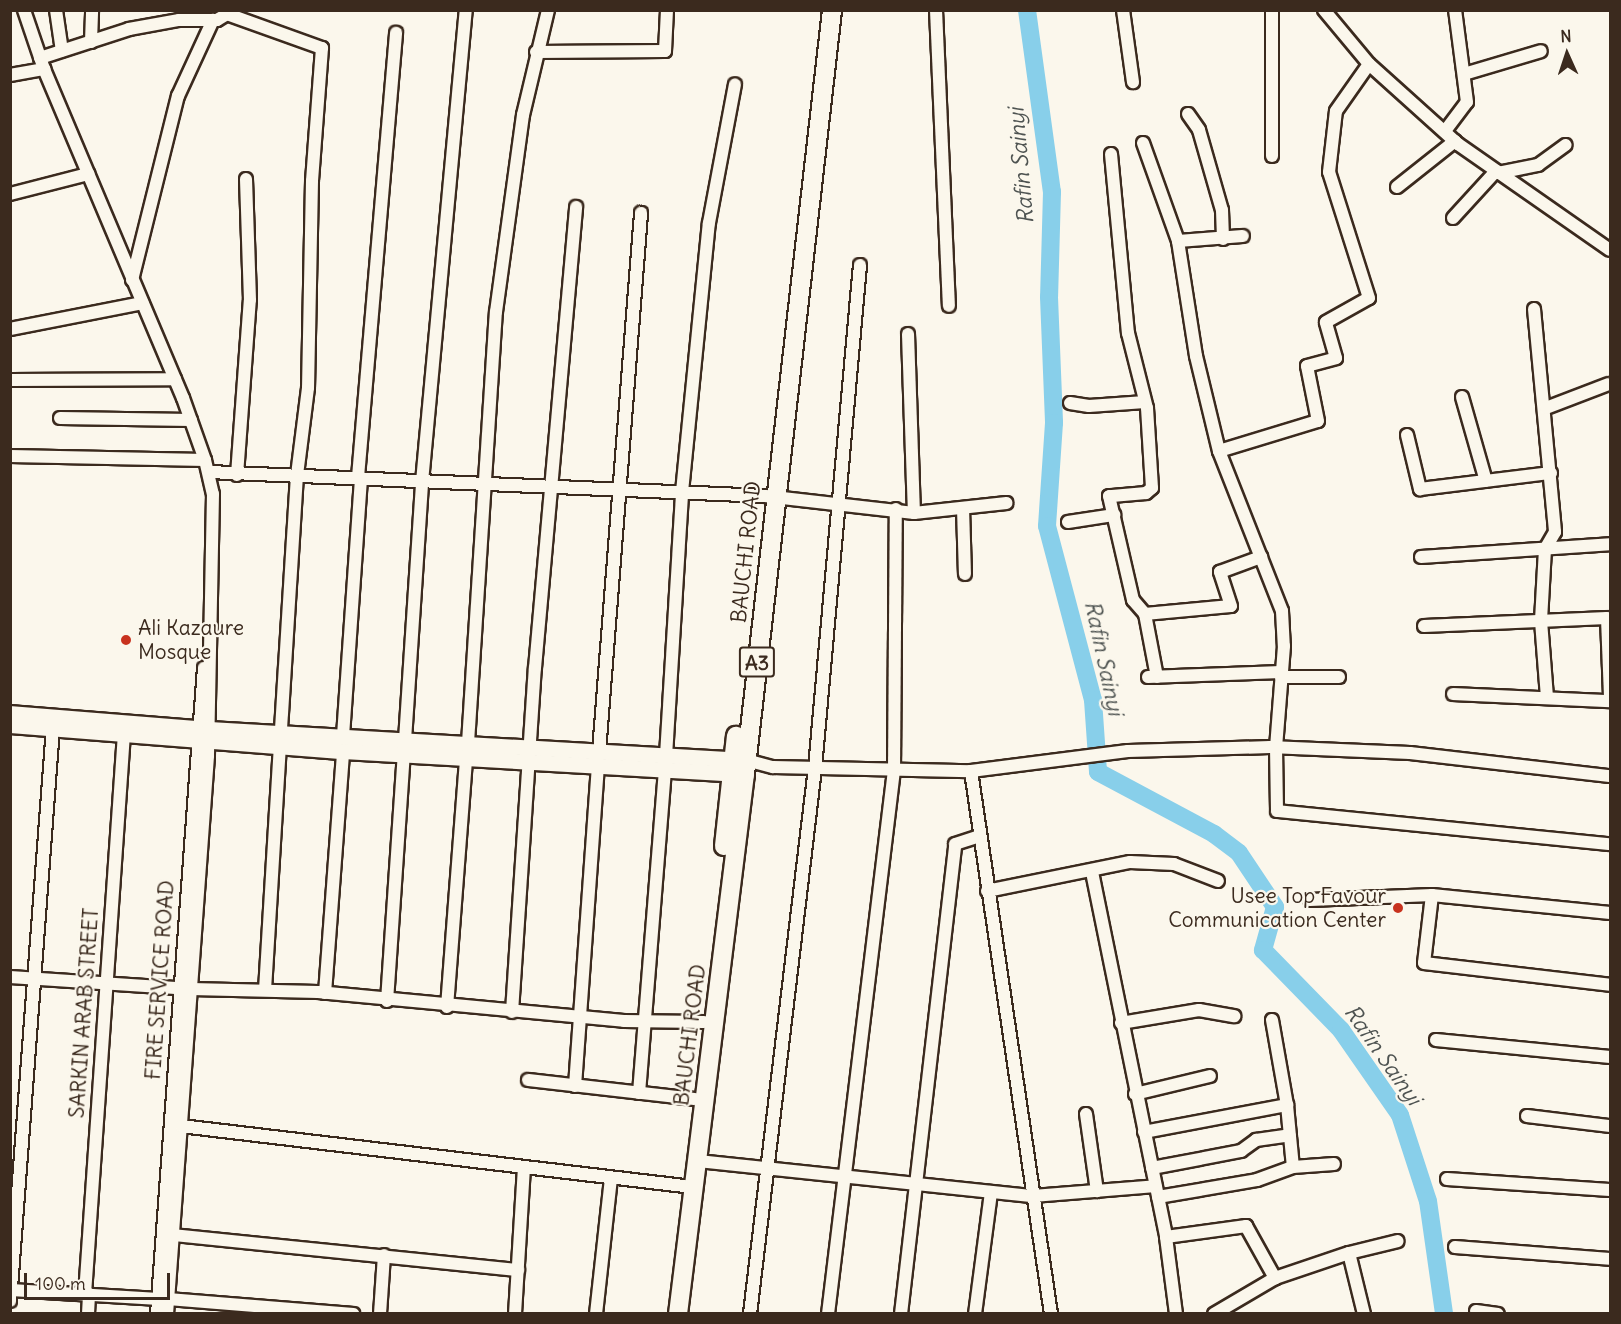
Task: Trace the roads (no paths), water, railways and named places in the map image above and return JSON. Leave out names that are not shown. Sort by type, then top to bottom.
[{"type":"highway","name":"BAUCHI ROAD","points":[[678,1314],[744,767],[812,104],[819,10]]},
{"type":"highway","name":"BAUCHI ROAD","points":[[770,496],[832,10]]},
{"type":"highway","name":"BAUCHI ROAD","points":[[669,1314],[704,1022],[744,767]]},
{"type":"main road","points":[[10,713],[203,735]]},
{"type":"main road","points":[[10,725],[124,734],[281,739],[744,767]]},
{"type":"street","name":"FIRE SERVICE ROAD","points":[[24,10],[42,63],[175,379],[209,472],[214,531],[203,735],[163,1299],[158,1314]]},
{"type":"street","points":[[56,10],[62,51]]},
{"type":"street","points":[[91,42],[92,10]]},
{"type":"street","points":[[387,1001],[422,482],[466,10]]},
{"type":"street","points":[[447,1006],[484,486],[507,218],[536,52],[548,10]]},
{"type":"street","points":[[536,52],[665,51],[667,10]]},
{"type":"street","points":[[936,10],[949,306]]},
{"type":"street","points":[[1123,10],[1133,82]]},
{"type":"street","points":[[1272,10],[1272,156]]},
{"type":"street","points":[[1324,10],[1369,64],[1455,141],[1611,250]]},
{"type":"street","points":[[1445,131],[1467,102],[1455,10]]},
{"type":"street","points":[[10,75],[42,63],[62,51],[129,29],[188,15],[213,20],[227,14],[238,15],[322,48],[312,181],[308,388],[297,475],[265,990]]},
{"type":"street","points":[[132,280],[178,96],[213,20]]},
{"type":"street","points":[[325,993],[359,477],[396,33]]},
{"type":"street","points":[[1464,74],[1541,51]]},
{"type":"street","points":[[1219,450],[1318,421],[1307,366],[1336,358],[1326,322],[1369,298],[1329,172],[1336,111],[1369,64]]},
{"type":"street","points":[[639,1093],[665,763],[682,492],[710,222],[735,84]]},
{"type":"street","points":[[1188,114],[1199,130],[1222,210],[1223,239]]},
{"type":"street","points":[[1397,187],[1455,141]]},
{"type":"street","points":[[1143,143],[1178,241],[1196,356],[1219,450],[1282,611],[1276,747],[1277,811],[1611,844]]},
{"type":"street","points":[[1452,218],[1497,172],[1538,165],[1566,145]]},
{"type":"street","points":[[1111,154],[1128,333],[1145,402],[1151,492],[1112,493],[1114,515],[1133,600],[1145,614],[1152,677],[1281,674],[1339,677]]},
{"type":"street","points":[[10,194],[88,174]]},
{"type":"street","points":[[237,476],[250,300],[246,179]]},
{"type":"street","points":[[512,1012],[550,488],[576,207]]},
{"type":"street","points":[[574,1086],[641,213]]},
{"type":"street","points":[[1178,241],[1243,236]]},
{"type":"street","points":[[750,1314],[815,768],[860,265]]},
{"type":"street","points":[[10,329],[142,303]]},
{"type":"street","points":[[1534,309],[1546,408],[1555,532],[1545,549],[1541,621],[1547,698]]},
{"type":"street","points":[[908,334],[914,513]]},
{"type":"street","points":[[10,380],[175,379]]},
{"type":"street","points":[[1546,408],[1609,384]]},
{"type":"street","points":[[1462,397],[1486,481]]},
{"type":"street","points":[[1070,403],[1089,406],[1145,402]]},
{"type":"street","points":[[60,418],[191,420]]},
{"type":"street","points":[[1407,435],[1420,489],[1551,473]]},
{"type":"street","points":[[10,456],[206,460]]},
{"type":"street","points":[[209,472],[237,476],[359,477],[484,486],[770,496],[896,509],[914,513],[1006,503]]},
{"type":"street","points":[[963,508],[964,574]]},
{"type":"street","points":[[828,1314],[894,770],[896,509]]},
{"type":"street","points":[[1068,522],[1114,515]]},
{"type":"street","points":[[1421,557],[1611,544]]},
{"type":"street","points":[[1145,614],[1231,606],[1230,594],[1220,572],[1261,557]]},
{"type":"street","points":[[1424,626],[1609,616],[1611,699],[1453,694]]},
{"type":"street","points":[[10,1301],[53,728]]},
{"type":"street","name":"SARKIN ARAB STREET","points":[[88,1314],[87,1294],[106,983],[124,734]]},
{"type":"street","points":[[744,767],[971,771],[1128,751],[1276,747],[1410,753],[1611,776]]},
{"type":"street","points":[[971,771],[1051,1314]]},
{"type":"street","points":[[901,1314],[955,844],[979,836]]},
{"type":"street","points":[[987,891],[1092,872],[1130,862],[1149,861],[1197,870],[1218,881]]},
{"type":"street","points":[[1092,872],[1135,1094],[1166,1237],[1176,1314]]},
{"type":"street","points":[[1310,900],[1432,895],[1611,913]]},
{"type":"street","points":[[1432,895],[1424,963],[1611,985]]},
{"type":"street","points":[[10,977],[185,989],[325,993],[387,1001],[579,1018],[645,1022],[704,1022]]},
{"type":"street","points":[[167,1314],[163,1299],[173,1235],[181,1126],[185,989]]},
{"type":"street","points":[[1121,1023],[1199,1010],[1234,1016]]},
{"type":"street","points":[[1272,1020],[1287,1105],[1293,1167]]},
{"type":"street","points":[[1436,1040],[1611,1057]]},
{"type":"street","points":[[1135,1094],[1210,1076]]},
{"type":"street","points":[[528,1080],[695,1099]]},
{"type":"street","points":[[1144,1132],[1287,1105]]},
{"type":"street","points":[[1086,1114],[1097,1191]]},
{"type":"street","points":[[1527,1116],[1611,1126]]},
{"type":"street","points":[[181,1126],[684,1186]]},
{"type":"street","points":[[1152,1168],[1241,1151],[1256,1140],[1290,1135]]},
{"type":"street","points":[[698,1161],[768,1166],[843,1177],[1033,1196],[1097,1191],[1157,1192],[1247,1183],[1293,1167],[1334,1164]]},
{"type":"street","points":[[515,1314],[524,1167]]},
{"type":"street","points":[[596,1314],[611,1178]]},
{"type":"street","points":[[1447,1179],[1611,1190]]},
{"type":"street","points":[[975,1314],[990,1192]]},
{"type":"street","points":[[1166,1237],[1246,1226],[1275,1278]]},
{"type":"street","points":[[173,1235],[518,1270]]},
{"type":"street","points":[[1214,1314],[1275,1278],[1349,1253],[1398,1241]]},
{"type":"street","points":[[1455,1247],[1611,1259]]},
{"type":"street","points":[[1349,1253],[1364,1314]]},
{"type":"street","points":[[380,1314],[384,1255]]},
{"type":"street","points":[[11,1290],[353,1314]]},
{"type":"street","points":[[1476,1311],[1498,1314]]},
{"type":"waterway","name":"Rafin Sainyi","points":[[1027,10],[1052,192],[1049,297],[1054,423],[1047,526],[1093,700],[1098,772],[1214,834],[1239,853],[1275,907],[1263,950],[1341,1030],[1400,1115],[1428,1201],[1444,1314]]},
{"type":"place","name":"Ali Kazaure Mosque","points":[[126,640]]},
{"type":"place","name":"Usee Top Favour Communication Center","points":[[1398,908]]}]
